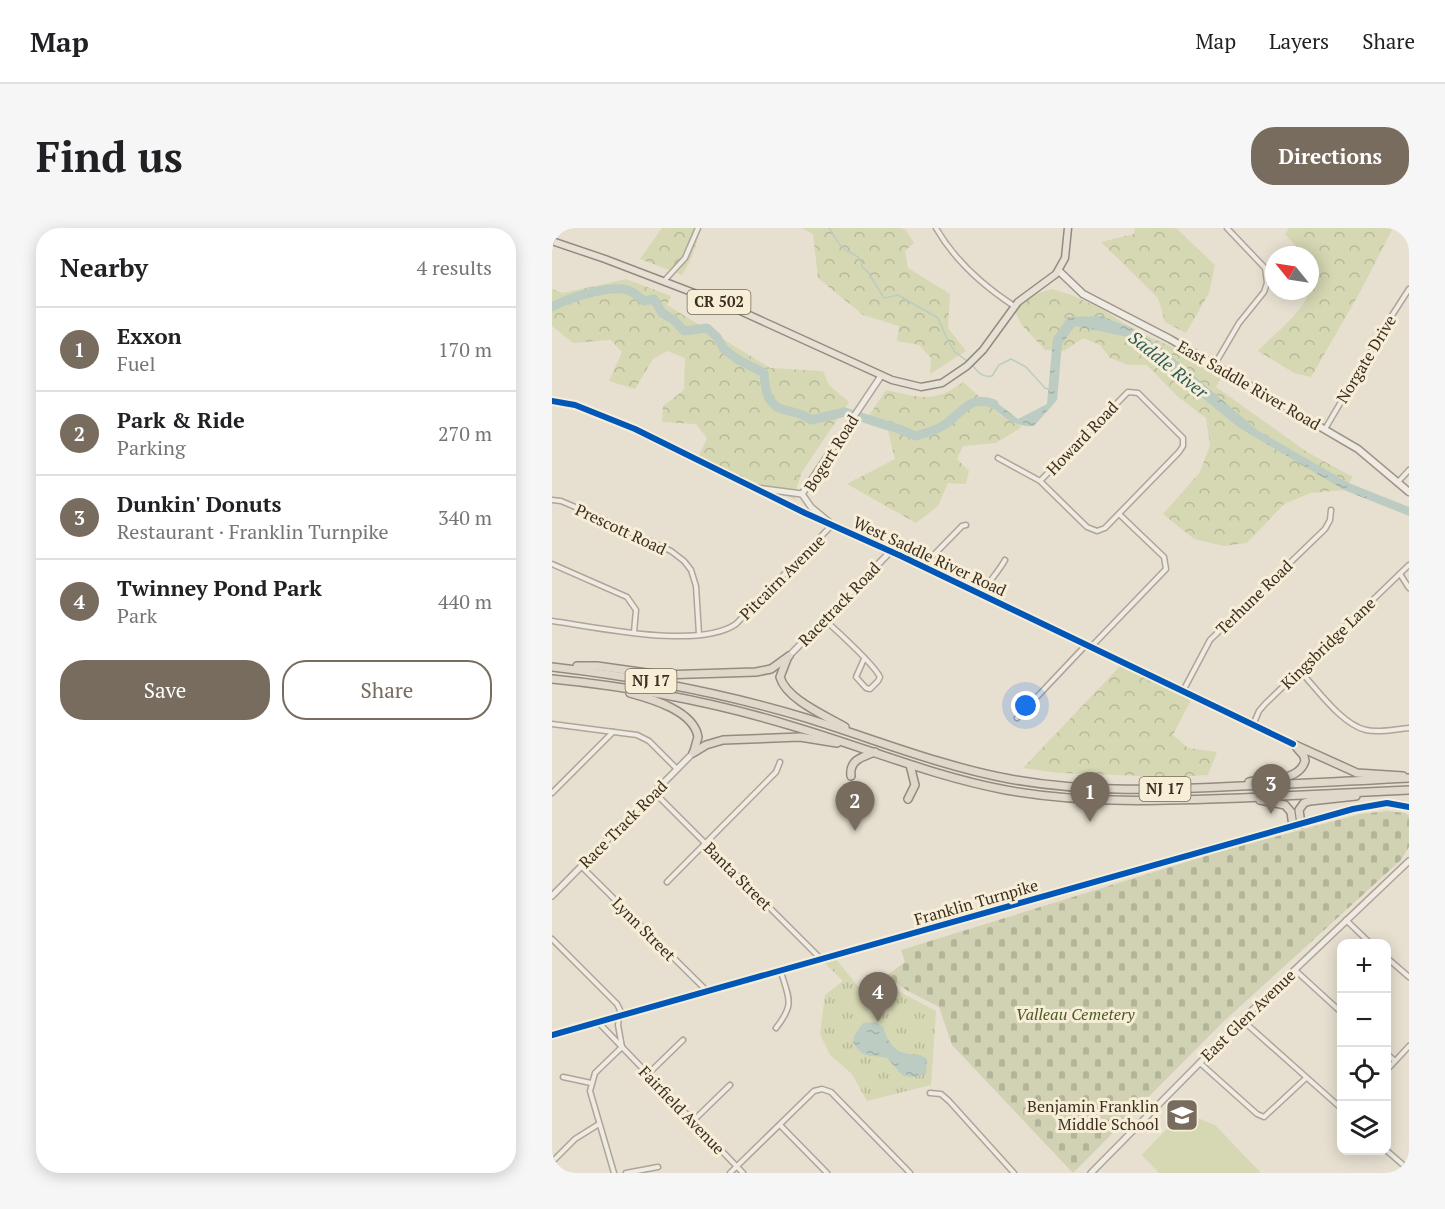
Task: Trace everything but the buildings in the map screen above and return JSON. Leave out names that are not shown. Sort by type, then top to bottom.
[{"type":"highway","points":[[552,667],[597,666],[661,675],[756,672],[771,669],[789,656]]},
{"type":"highway","points":[[789,656],[780,676],[788,691],[813,710],[860,736]]},
{"type":"highway","name":"NJ 17","points":[[552,667],[636,678],[712,693],[777,710],[951,766],[1036,783],[1123,790],[1229,787],[1409,777]]},
{"type":"highway","name":"NJ 17","points":[[552,678],[671,696],[737,711],[857,746],[910,765],[985,785],[1060,798],[1127,801],[1409,790]]},
{"type":"highway","points":[[605,685],[660,702],[684,717],[693,724],[698,734],[693,753]]},
{"type":"highway","points":[[693,753],[718,741],[782,737],[807,738],[857,746]]},
{"type":"highway","points":[[1293,744],[1357,773],[1387,773],[1409,777]]},
{"type":"highway","points":[[1229,787],[1281,778],[1299,771],[1304,764],[1304,758],[1293,744]]},
{"type":"highway","points":[[851,776],[851,769],[855,761],[875,752]]},
{"type":"highway","points":[[908,800],[915,785],[910,765]]},
{"type":"highway","points":[[1297,825],[1299,810],[1306,802],[1342,799],[1376,792]]},
{"type":"highway","points":[[1242,798],[1283,804],[1290,810],[1297,825]]},
{"type":"main road","points":[[1059,271],[1066,254],[1068,228]]},
{"type":"main road","name":"CR 502","points":[[552,242],[664,281],[746,313],[904,385],[927,386],[942,382],[967,366],[987,346],[1014,306],[1059,271]]},
{"type":"main road","name":"East Saddle River Road","points":[[1059,271],[1083,294],[1215,364],[1358,449],[1409,492]]},
{"type":"street","points":[[664,281],[685,258],[698,228]]},
{"type":"street","points":[[936,228],[962,264],[993,292],[1014,306]]},
{"type":"street","points":[[1215,364],[1239,322],[1264,292],[1268,283],[1264,268],[1229,228]]},
{"type":"street","name":"Norgate Drive","points":[[1325,429],[1409,289]]},
{"type":"street","name":"Bogert Road","points":[[832,525],[812,507],[802,494],[881,376]]},
{"type":"street","name":"Howard Road","points":[[1040,481],[1125,394],[1135,392],[1182,436],[1183,444],[1179,452],[1119,514]]},
{"type":"street","name":"West Saddle River Road","points":[[552,401],[575,405],[609,417],[1293,744]]},
{"type":"street","points":[[998,458],[1040,481],[1093,531],[1105,528],[1119,514],[1164,557],[1166,569],[1017,718]]},
{"type":"street","points":[[1397,483],[1409,470]]},
{"type":"street","points":[[755,488],[802,494]]},
{"type":"street","name":"Prescott Road","points":[[552,500],[561,501],[671,551],[684,561],[691,570],[696,585],[699,634]]},
{"type":"street","name":"Terhune Road","points":[[1183,691],[1210,640],[1324,530],[1330,520],[1331,510]]},
{"type":"street","name":"Pitcairn Avenue","points":[[552,621],[664,635],[699,634],[725,630],[736,624],[832,525]]},
{"type":"street","points":[[923,566],[962,526],[966,525]]},
{"type":"street","name":"Racetrack Road","points":[[789,656],[890,552]]},
{"type":"street","points":[[982,595],[989,580],[1005,560]]},
{"type":"street","points":[[552,564],[627,597],[636,610],[634,632]]},
{"type":"street","name":"Kingsbridge Lane","points":[[1253,725],[1261,708],[1409,565]]},
{"type":"street","points":[[1400,574],[1409,588]]},
{"type":"street","points":[[825,620],[864,659],[879,677],[870,689],[856,677],[864,659]]},
{"type":"street","points":[[1300,671],[1345,718],[1358,727],[1374,731],[1409,728]]},
{"type":"street","points":[[552,724],[632,734],[645,739],[677,769]]},
{"type":"street","points":[[552,793],[613,732]]},
{"type":"street","name":"Race Track Road","points":[[552,896],[693,753]]},
{"type":"street","points":[[667,882],[776,772],[780,762]]},
{"type":"street","name":"Banta Street","points":[[654,792],[822,960]]},
{"type":"street","name":"Franklin Turnpike","points":[[552,1035],[1297,825],[1376,804],[1398,804],[1409,807]]},
{"type":"street","name":"East Glen Avenue","points":[[1091,1173],[1242,1020],[1409,861]]},
{"type":"street","name":"Lynn Street","points":[[581,866],[707,992]]},
{"type":"street","points":[[1346,920],[1366,939]]},
{"type":"street","points":[[552,939],[617,1004],[620,1010],[618,1025],[622,1047],[595,1073],[591,1083],[591,1097],[614,1173]]},
{"type":"street","points":[[1391,961],[1409,977]]},
{"type":"street","points":[[1295,970],[1337,1009]]},
{"type":"street","points":[[776,1028],[790,1006],[781,972]]},
{"type":"street","points":[[1242,1020],[1337,1105]]},
{"type":"street","name":"Fairfield Avenue","points":[[598,1022],[743,1173]]},
{"type":"street","points":[[648,1074],[683,1040]]},
{"type":"street","points":[[1391,1065],[1409,1046]]},
{"type":"street","points":[[1391,1057],[1395,1061]]},
{"type":"street","points":[[1200,1063],[1262,1116],[1267,1116],[1306,1078]]},
{"type":"street","points":[[562,1077],[591,1083]]},
{"type":"street","points":[[693,1121],[730,1085]]},
{"type":"street","points":[[730,1173],[814,1091],[822,1089],[831,1092],[910,1173]]},
{"type":"street","points":[[930,1093],[941,1094],[949,1101],[1014,1173]]},
{"type":"street","points":[[552,1162],[574,1139],[599,1124]]},
{"type":"street","points":[[780,1125],[826,1173]]},
{"type":"street","points":[[1391,1154],[1409,1170]]},
{"type":"street","points":[[626,1173],[658,1167]]},
{"type":"green space","points":[[662,228],[701,228],[692,257],[682,275],[640,259]]},
{"type":"green space","points":[[802,228],[900,228],[906,230],[914,243],[905,251],[908,268],[950,294],[948,328],[966,351],[930,374],[931,358],[919,345],[897,341],[899,326],[863,315],[818,278],[813,234]]},
{"type":"green space","points":[[1135,228],[1176,228],[1215,265],[1209,293],[1186,333],[1165,322],[1158,298],[1101,242],[1134,234]]},
{"type":"green space","points":[[1289,228],[1393,228],[1359,294],[1311,377],[1294,373],[1258,351],[1287,323],[1306,300],[1319,300],[1319,246],[1296,246],[1285,234]]},
{"type":"green space","points":[[626,279],[671,296],[667,305],[770,368],[823,371],[829,385],[849,402],[802,472],[794,495],[796,500],[698,458],[707,438],[696,424],[662,422],[663,406],[684,390],[685,358],[667,351],[653,359],[635,389],[609,381],[622,352],[611,340],[573,343],[552,326],[552,289],[563,293]]},
{"type":"green space","points":[[1052,289],[1072,295],[1103,310],[1137,331],[1192,356],[1223,374],[1216,387],[1307,452],[1353,477],[1344,490],[1311,493],[1284,504],[1247,543],[1224,546],[1194,539],[1163,514],[1200,472],[1210,445],[1206,418],[1177,396],[1147,365],[1128,365],[1110,358],[1100,345],[1083,338],[1064,351],[1045,350],[1021,324],[1014,309],[1031,295]]},
{"type":"green space","points":[[963,382],[1000,415],[1022,427],[996,443],[963,446],[957,459],[969,471],[966,484],[948,483],[938,506],[916,523],[847,484],[895,459],[888,431],[864,423],[886,390],[926,397],[944,394]]},
{"type":"green space","points":[[1125,661],[1193,696],[1173,735],[1188,748],[1217,752],[1208,775],[1173,777],[1059,773],[1023,768]]},
{"type":"green space","name":"Valleau Cemetery","points":[[1387,811],[1405,813],[1409,816],[1409,847],[1401,860],[1222,1023],[1073,1173],[952,1045],[939,1007],[908,991],[886,976],[905,962],[901,950],[1222,851],[1360,814]]},
{"type":"green space","points":[[835,958],[860,989],[877,980],[936,1011],[931,1085],[867,1101],[852,1074],[830,1055],[820,1034],[825,995],[843,981],[822,960],[828,961]]},
{"type":"green space","points":[[1195,1117],[1215,1125],[1261,1173],[1159,1173],[1142,1155],[1159,1136],[1172,1126]]},
{"type":"water","points":[[1101,316],[1134,329],[1162,348],[1257,430],[1349,483],[1409,507],[1409,516],[1344,490],[1238,427],[1128,337],[1075,326],[1062,344],[1057,400],[1034,426],[1019,425],[1013,422],[983,399],[992,399],[1018,419],[1047,404],[1053,338],[1068,317]]},
{"type":"water","points":[[876,1022],[884,1028],[889,1041],[899,1051],[921,1055],[927,1059],[926,1074],[914,1077],[903,1076],[887,1058],[860,1052],[853,1042],[854,1036],[863,1023]]},
{"type":"waterway","points":[[829,228],[841,246],[860,259],[862,267],[868,272],[884,298],[898,295],[938,318],[955,352],[967,361]]},
{"type":"waterway","name":"Saddle River","points":[[552,307],[586,294],[615,289],[629,290],[644,301],[654,299],[662,313],[674,320],[684,331],[707,328],[717,337],[724,349],[737,359],[764,373],[767,393],[775,405],[811,420],[845,412],[916,436],[941,427],[972,403],[994,404]]},
{"type":"waterway","points":[[971,364],[982,375],[992,376],[999,365],[1011,359],[1026,367],[1048,389]]},
{"type":"cycle path","points":[[552,401],[575,405],[635,429],[805,513],[901,556],[1293,744]]},
{"type":"cycle path","points":[[552,1035],[1353,809],[1387,803],[1409,807]]},
{"type":"place","name":"Dunkin' Donuts","points":[[1271,814]]},
{"type":"place","name":"Exxon","points":[[1090,822]]},
{"type":"place","name":"Park & Ride","points":[[855,831]]},
{"type":"place","name":"Twinney Pond Park","points":[[878,1022]]},
{"type":"place","name":"Benjamin Franklin Middle School","points":[[1182,1115]]}]
